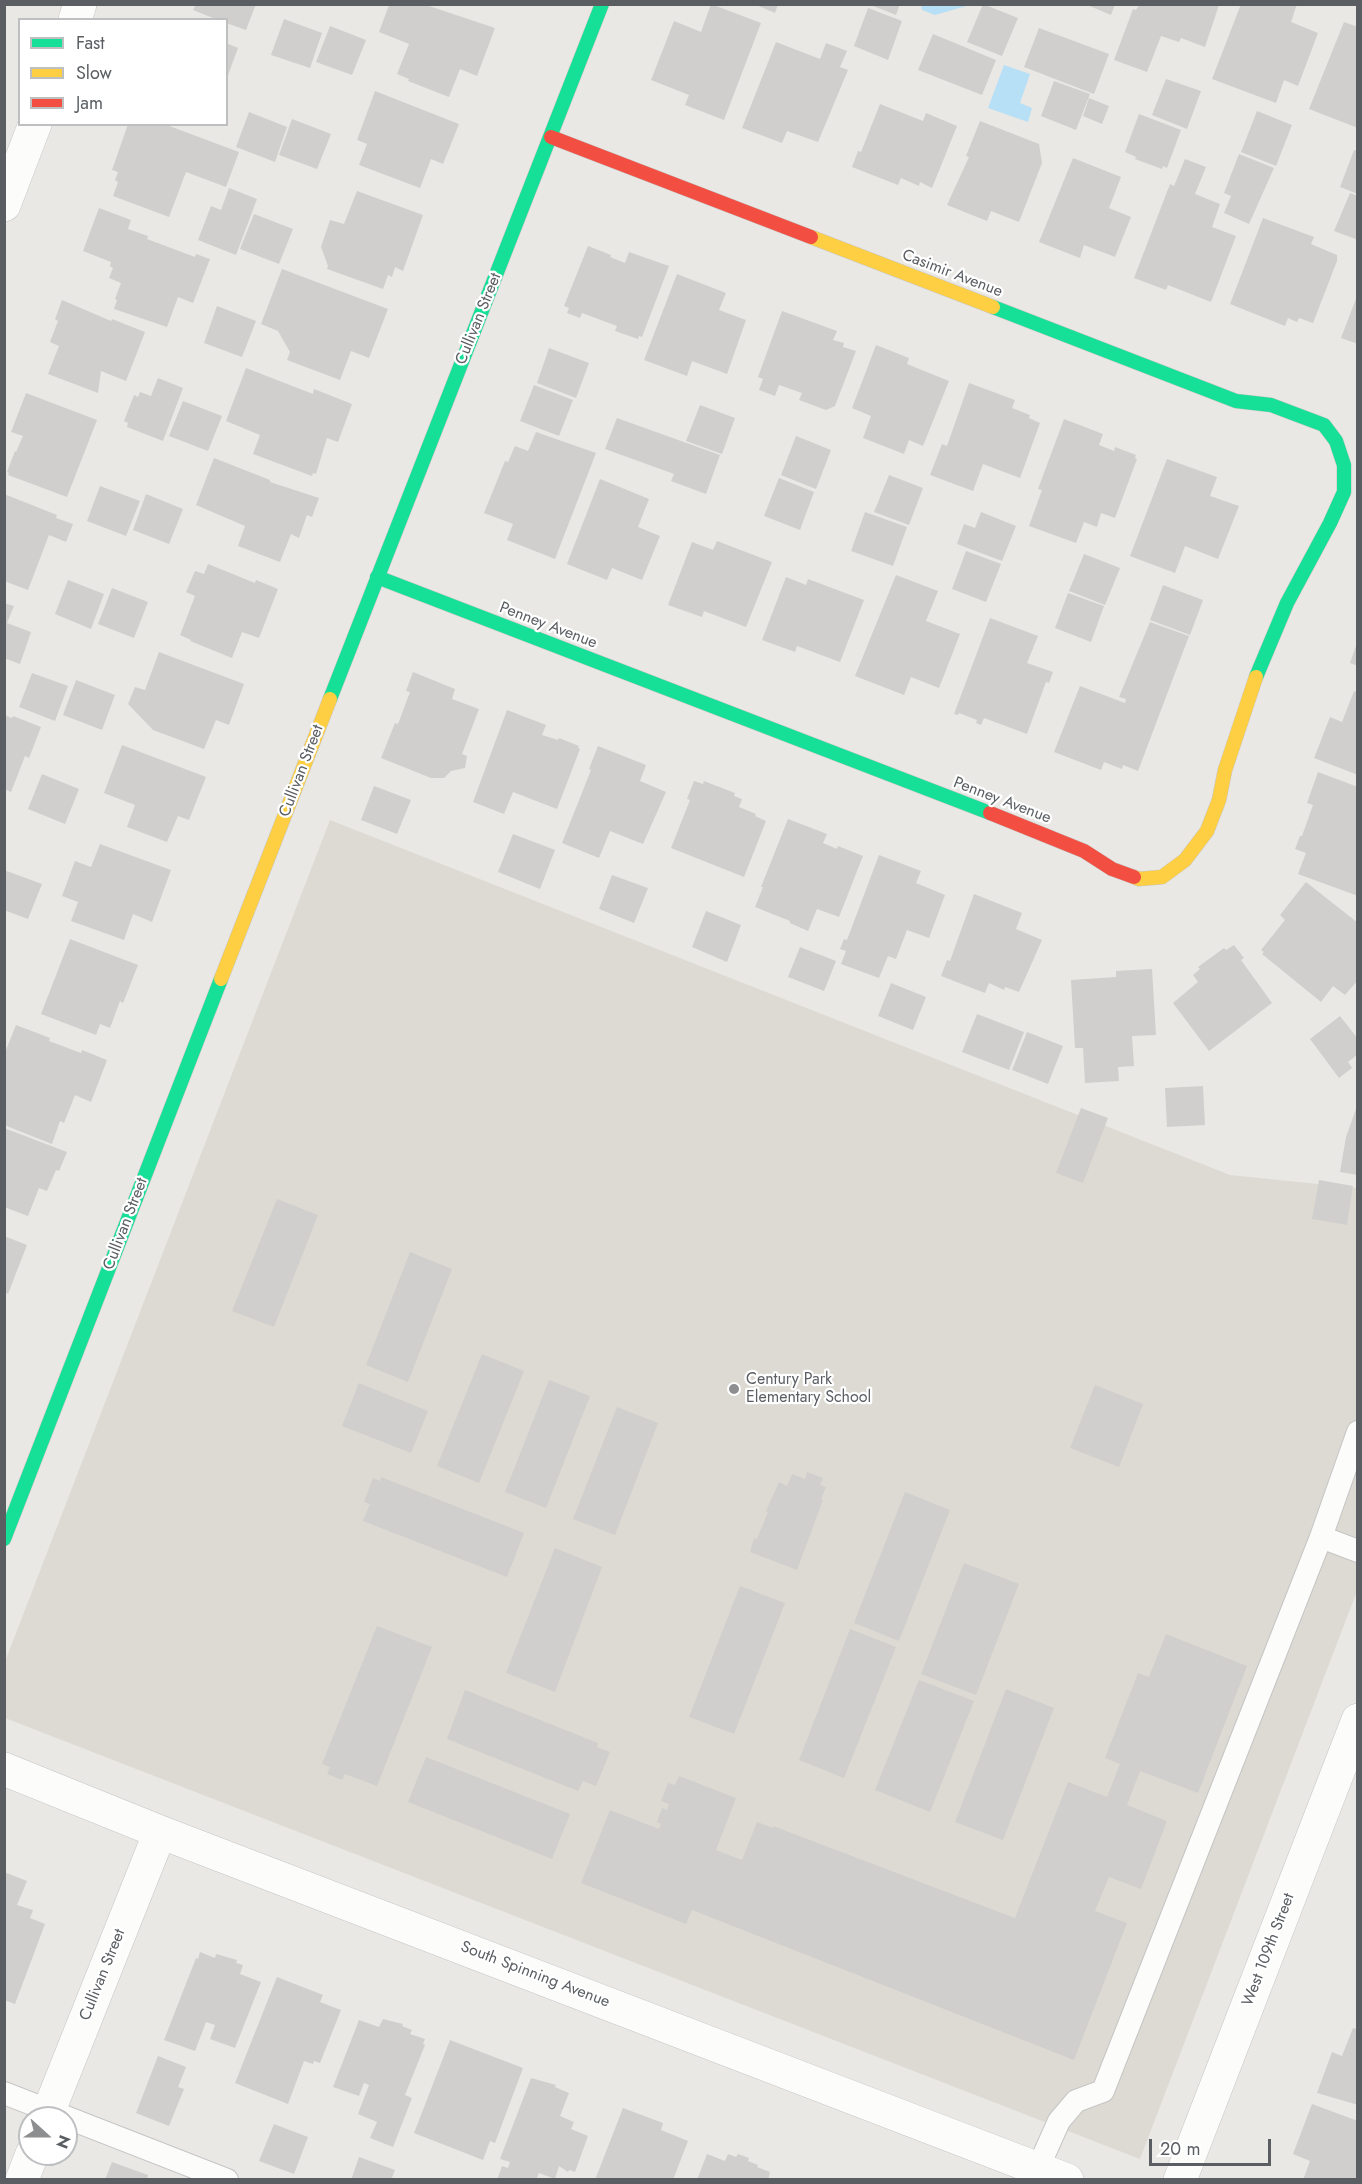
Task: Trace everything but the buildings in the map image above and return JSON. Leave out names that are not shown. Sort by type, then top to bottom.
[{"type":"street","name":"Cullivan Street","points":[[4,1539],[602,4]]},
{"type":"street","points":[[4,205],[34,126]]},
{"type":"street","name":"Casimir Avenue","points":[[551,137],[1236,401],[1271,405],[1301,415],[1324,425],[1336,441]]},
{"type":"street","name":"Penney Avenue","points":[[377,577],[1039,832],[1084,852],[1121,873],[1139,879],[1162,877],[1185,860],[1207,831],[1219,800],[1225,770],[1238,730],[1262,663],[1287,603],[1344,492],[1344,465],[1336,441]]},
{"type":"street","name":"West 109th Street","points":[[1180,2180],[1358,1720]]},
{"type":"street","name":"South Spinning Avenue","points":[[4,1770],[1053,2174]]},
{"type":"street","name":"Cullivan Street","points":[[51,2106],[160,1832]]},
{"type":"lane","points":[[1053,2174],[1059,2121],[1076,2101],[1103,2091],[1321,1537],[1358,1432]]},
{"type":"lane","points":[[1321,1537],[1358,1551]]},
{"type":"lane","points":[[4,2093],[31,2106]]},
{"type":"lane","points":[[78,2125],[227,2180]]},
{"type":"shaded area","name":"Century Park Elementary School","points":[[330,820],[1230,1175],[1357,1188],[1357,1591],[1140,2159],[5,1718],[4,1664]]},
{"type":"water","points":[[921,4],[970,5],[935,15],[922,10]]},
{"type":"water","points":[[1004,65],[1030,74],[1020,103],[1032,108],[1028,122],[988,108]]},
{"type":"traffic: fast","points":[[330,699],[602,4]]},
{"type":"traffic: fast","points":[[993,307],[1236,401],[1271,405],[1324,425],[1336,441],[1344,465],[1344,492],[1287,603],[1256,677]]},
{"type":"traffic: fast","points":[[377,577],[990,813]]},
{"type":"traffic: fast","points":[[4,1539],[221,979]]},
{"type":"traffic: slow","points":[[811,237],[993,307]]},
{"type":"traffic: slow","points":[[1134,877],[1139,879],[1162,877],[1185,860],[1207,831],[1219,800],[1225,770],[1256,677]]},
{"type":"traffic: slow","points":[[221,979],[330,699]]},
{"type":"traffic: jam","points":[[551,137],[811,237]]},
{"type":"traffic: jam","points":[[990,813],[1084,851],[1112,869],[1134,877]]},
{"type":"place","name":"Century Park Elementary School","points":[[734,1389]]}]
